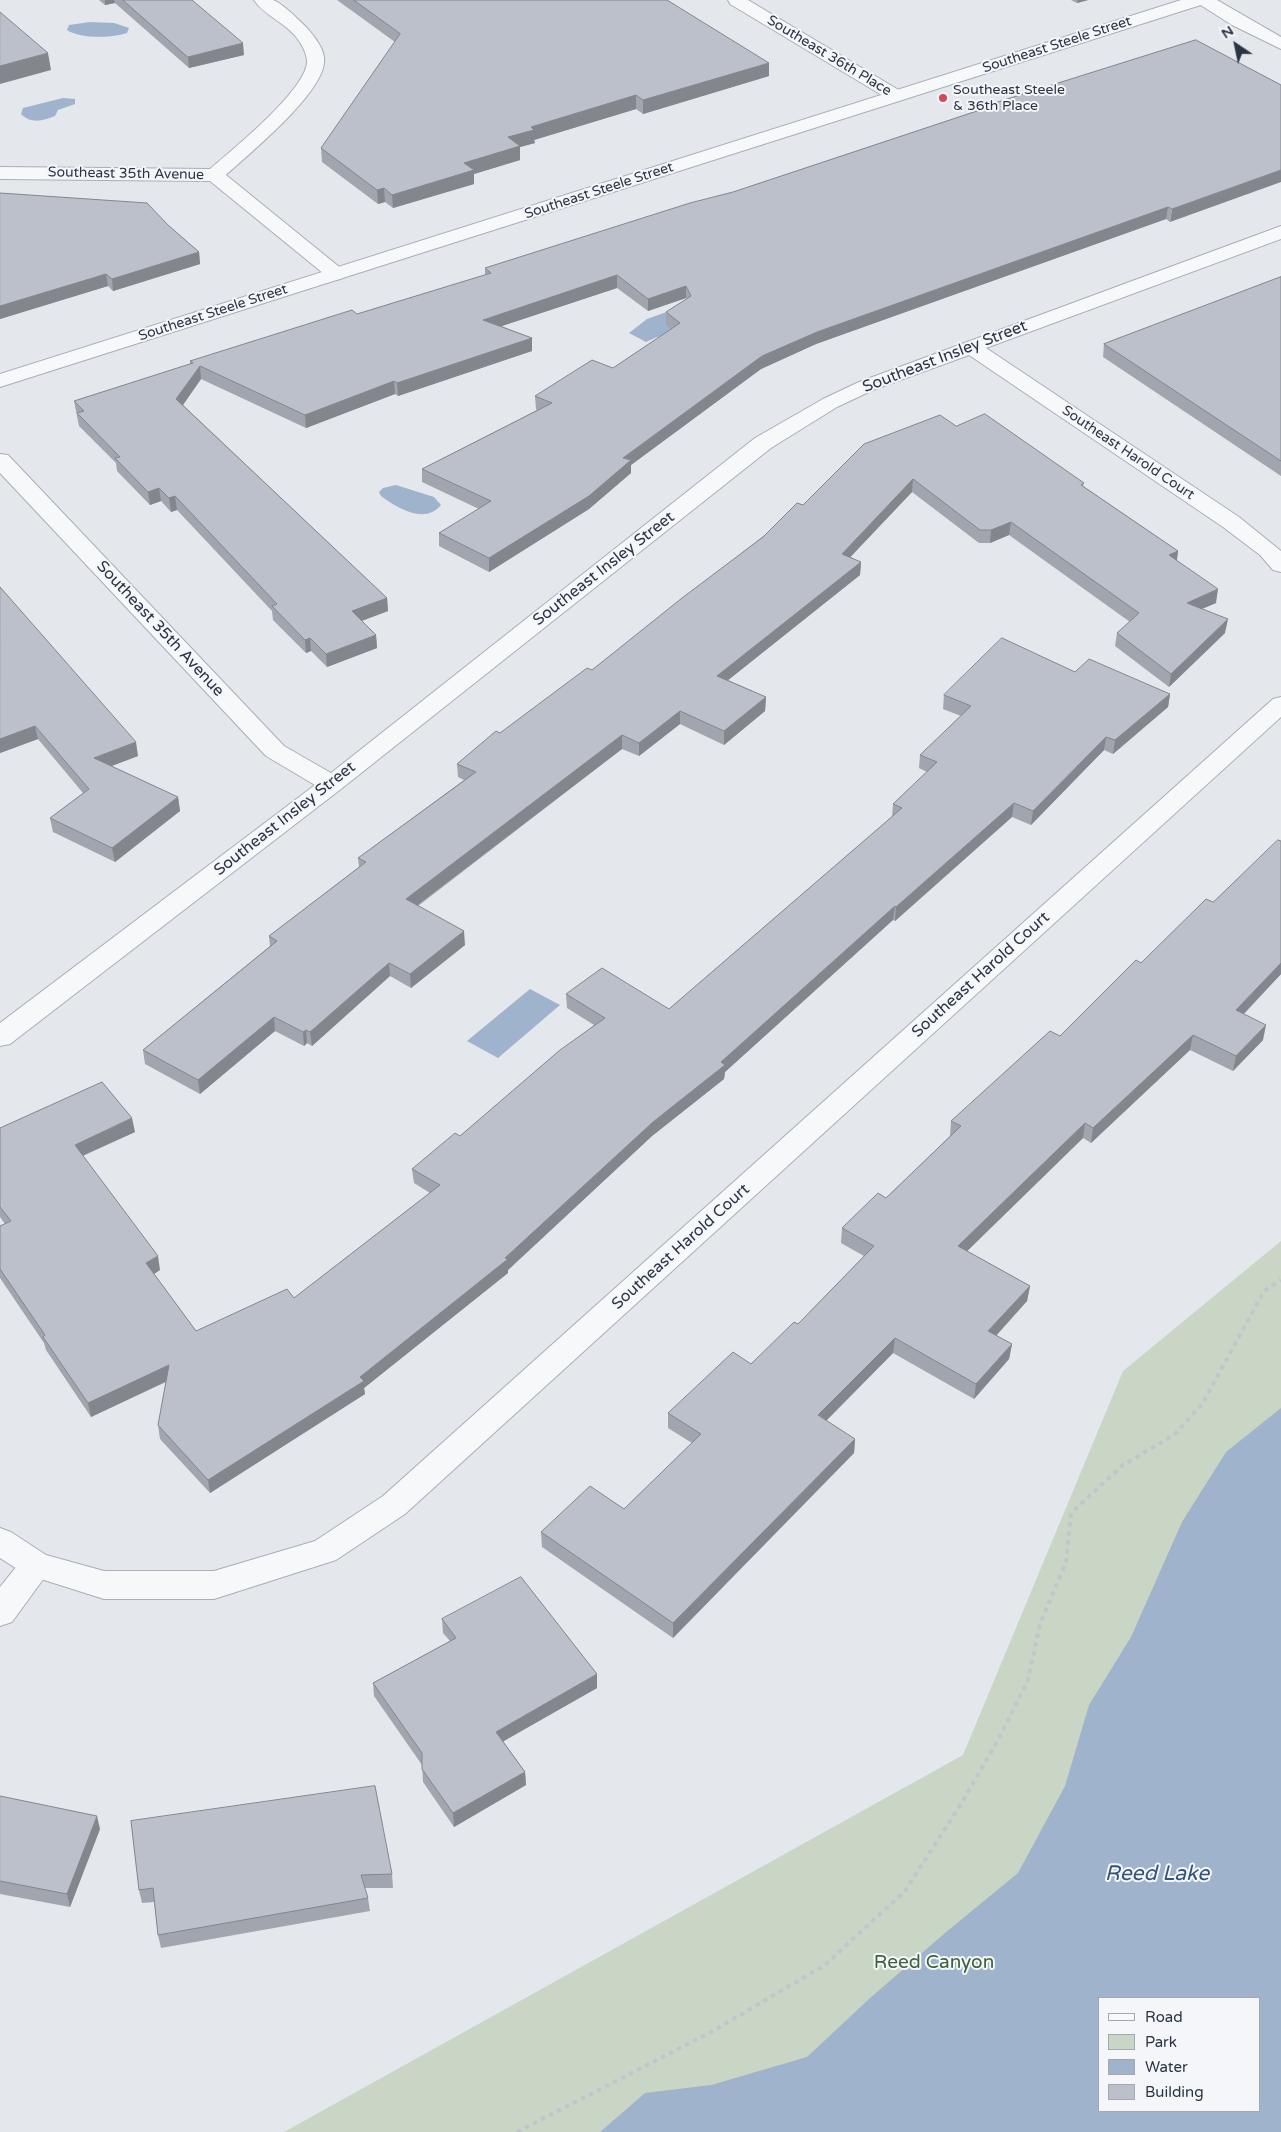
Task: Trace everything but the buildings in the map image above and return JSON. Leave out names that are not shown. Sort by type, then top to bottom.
[{"type":"street","points":[[215,175],[286,109],[309,83],[316,63],[312,48],[295,24],[262,0]]},
{"type":"street","name":"Southeast 36th Place","points":[[736,0],[896,96]]},
{"type":"street","name":"Southeast Steele Street","points":[[0,381],[1198,0]]},
{"type":"street","points":[[1205,0],[1238,22],[1281,44]]},
{"type":"street","name":"Southeast 35th Avenue","points":[[0,172],[215,175],[336,274]]},
{"type":"street","name":"Southeast Insley Street","points":[[0,1037],[332,784],[763,443],[796,422],[866,386],[1281,232]]},
{"type":"street","name":"Southeast Harold Court","points":[[971,347],[1231,522],[1268,550],[1281,565]]},
{"type":"street","name":"Southeast 35th Avenue","points":[[0,460],[275,751],[332,784]]},
{"type":"street","name":"Southeast Harold Court","points":[[0,1541],[36,1565],[104,1584],[214,1585],[325,1551],[394,1505],[1281,704]]},
{"type":"street","points":[[0,1612],[36,1565]]},
{"type":"path","points":[[517,2132],[713,2031],[825,1965],[905,1891],[980,1772],[1028,1680],[1040,1624],[1066,1562],[1071,1513],[1123,1465],[1174,1434],[1203,1403],[1264,1291],[1281,1280]]},
{"type":"green space","name":"Reed Canyon","points":[[1281,1241],[1281,2132],[284,2132],[963,1755],[1123,1371]]},
{"type":"water","points":[[90,22],[114,23],[129,28],[127,33],[105,37],[80,35],[67,30],[69,25]]},
{"type":"water","points":[[63,98],[75,99],[75,104],[58,110],[55,116],[51,118],[33,120],[21,114],[23,108]]},
{"type":"water","points":[[672,310],[683,332],[657,337],[646,342],[629,333],[647,319]]},
{"type":"water","points":[[396,485],[434,497],[441,505],[427,514],[419,514],[403,509],[381,496],[379,492],[383,488]]},
{"type":"water","points":[[530,989],[560,1005],[498,1058],[467,1041]]},
{"type":"water","name":"Reed Lake","points":[[1281,1408],[1281,2132],[600,2132],[645,2093],[711,2085],[807,2057],[869,1999],[1018,1873],[1065,1786],[1089,1705],[1131,1637],[1182,1522],[1226,1452]]},
{"type":"place","name":"Southeast Steele & 36th Place","points":[[943,98]]}]
